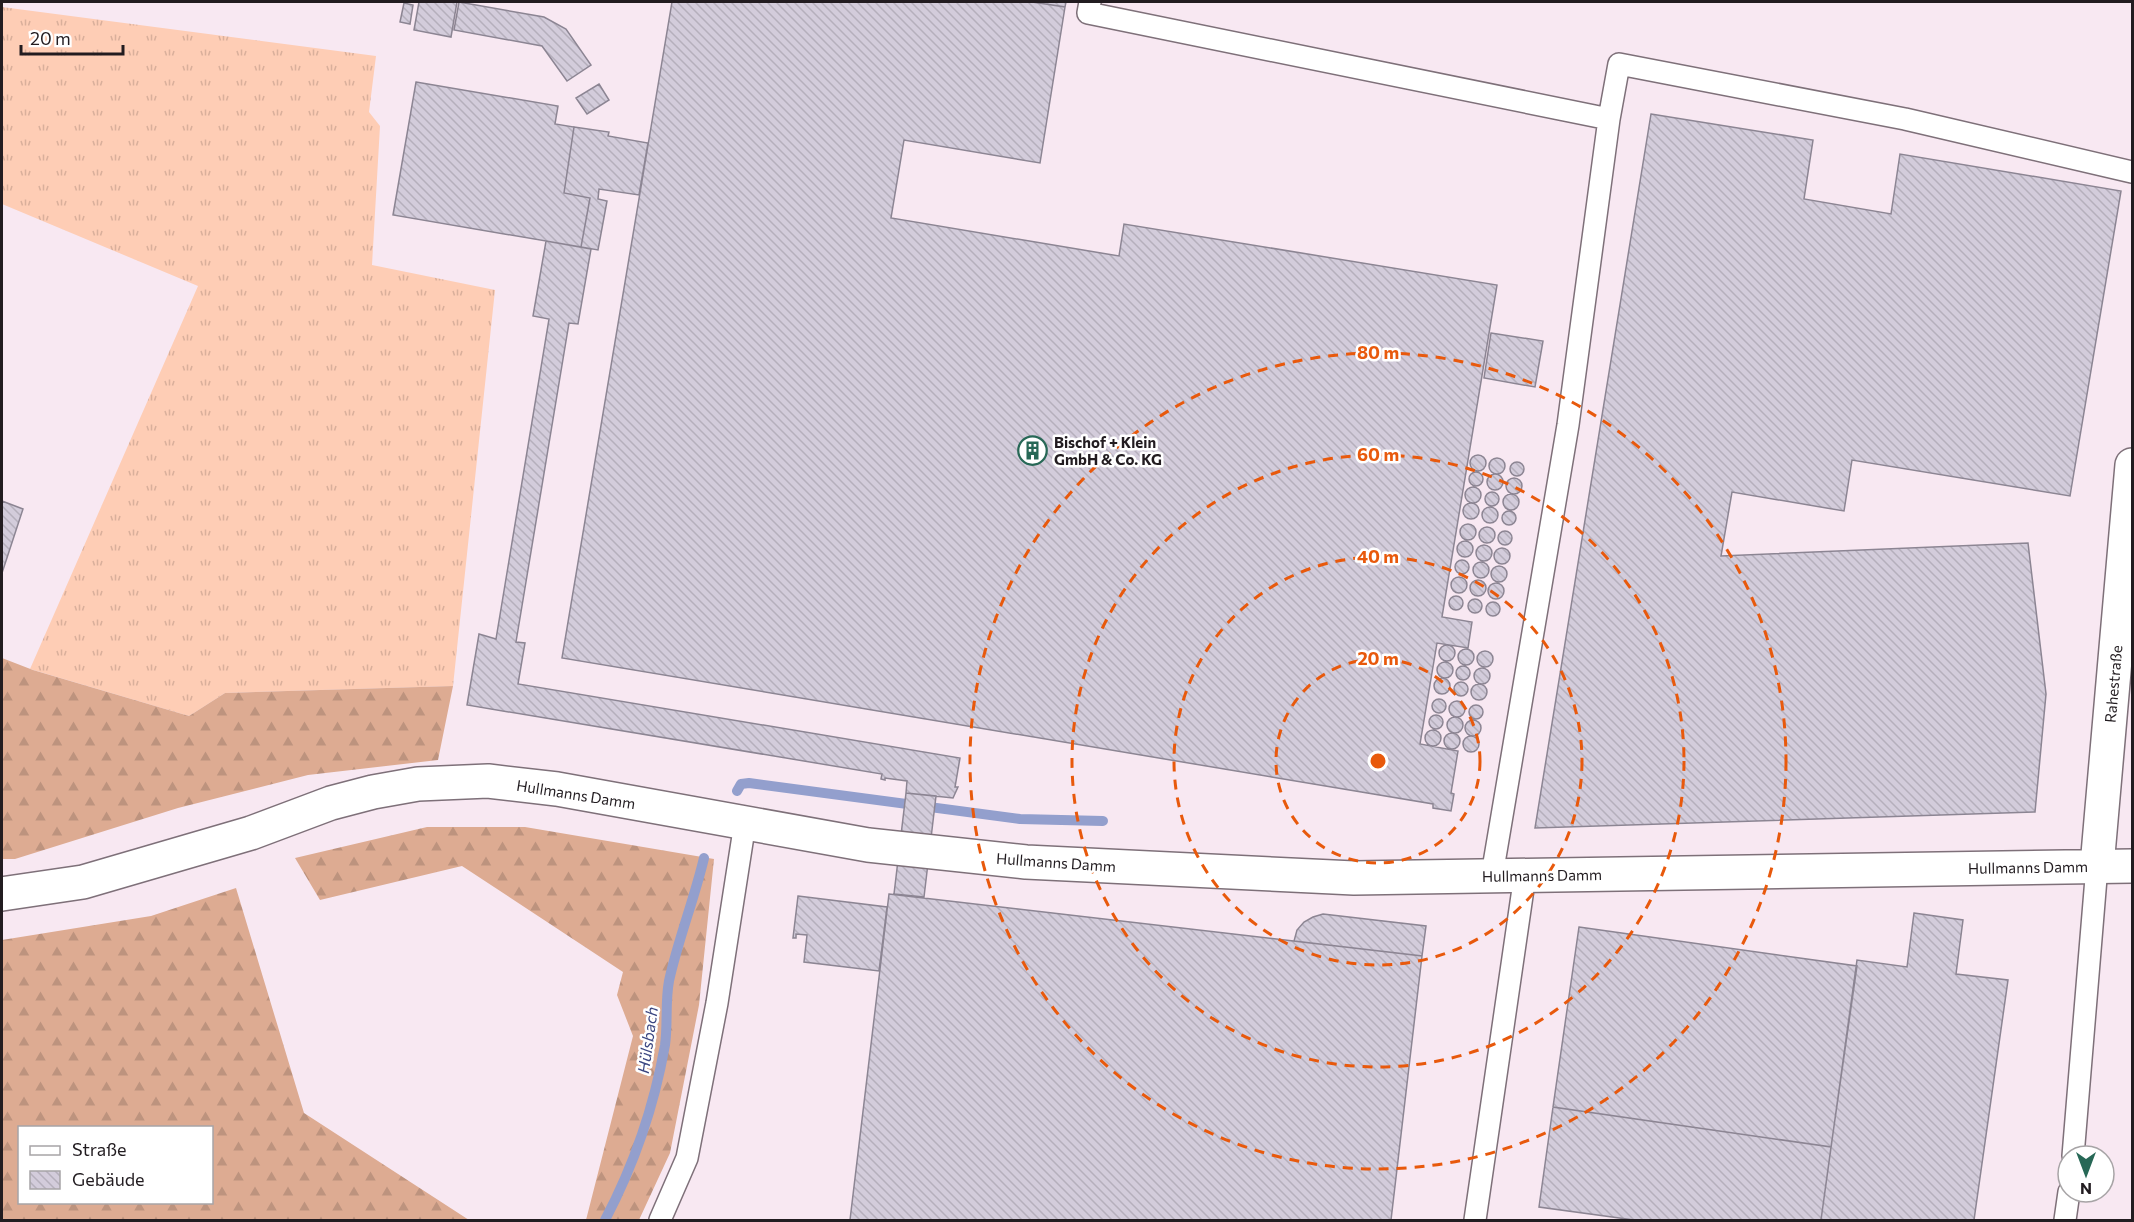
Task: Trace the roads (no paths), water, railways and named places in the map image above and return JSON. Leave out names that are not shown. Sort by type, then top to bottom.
[{"type":"street","name":"Rahestraße","points":[[2097,866],[2133,465]]},
{"type":"street","name":"Hullmanns Damm","points":[[2,894],[83,882],[251,833],[331,803],[373,792],[418,784],[488,781],[568,791],[868,845],[1026,862],[1354,878],[2133,866]]},
{"type":"lane","points":[[1090,2],[1088,13],[1609,119]]},
{"type":"lane","points":[[1492,875],[1568,425],[1609,119],[1619,64],[1905,119],[2133,172]]},
{"type":"lane","points":[[660,1221],[687,1158],[717,1003],[745,823]]},
{"type":"lane","points":[[2074,1144],[2097,866]]},
{"type":"lane","points":[[1474,1221],[1525,875]]},
{"type":"lane","points":[[2065,1221],[2067,1204]]},
{"type":"waterway","name":"Hülsbach","points":[[737,791],[741,784],[749,783],[1020,819],[1103,821]]},
{"type":"waterway","name":"Hülsbach","points":[[605,1220],[634,1157],[649,1113],[665,1045],[669,981],[704,858]]},
{"type":"place","name":"Bischof + Klein GmbH & Co. KG","points":[[1033,451]]}]
